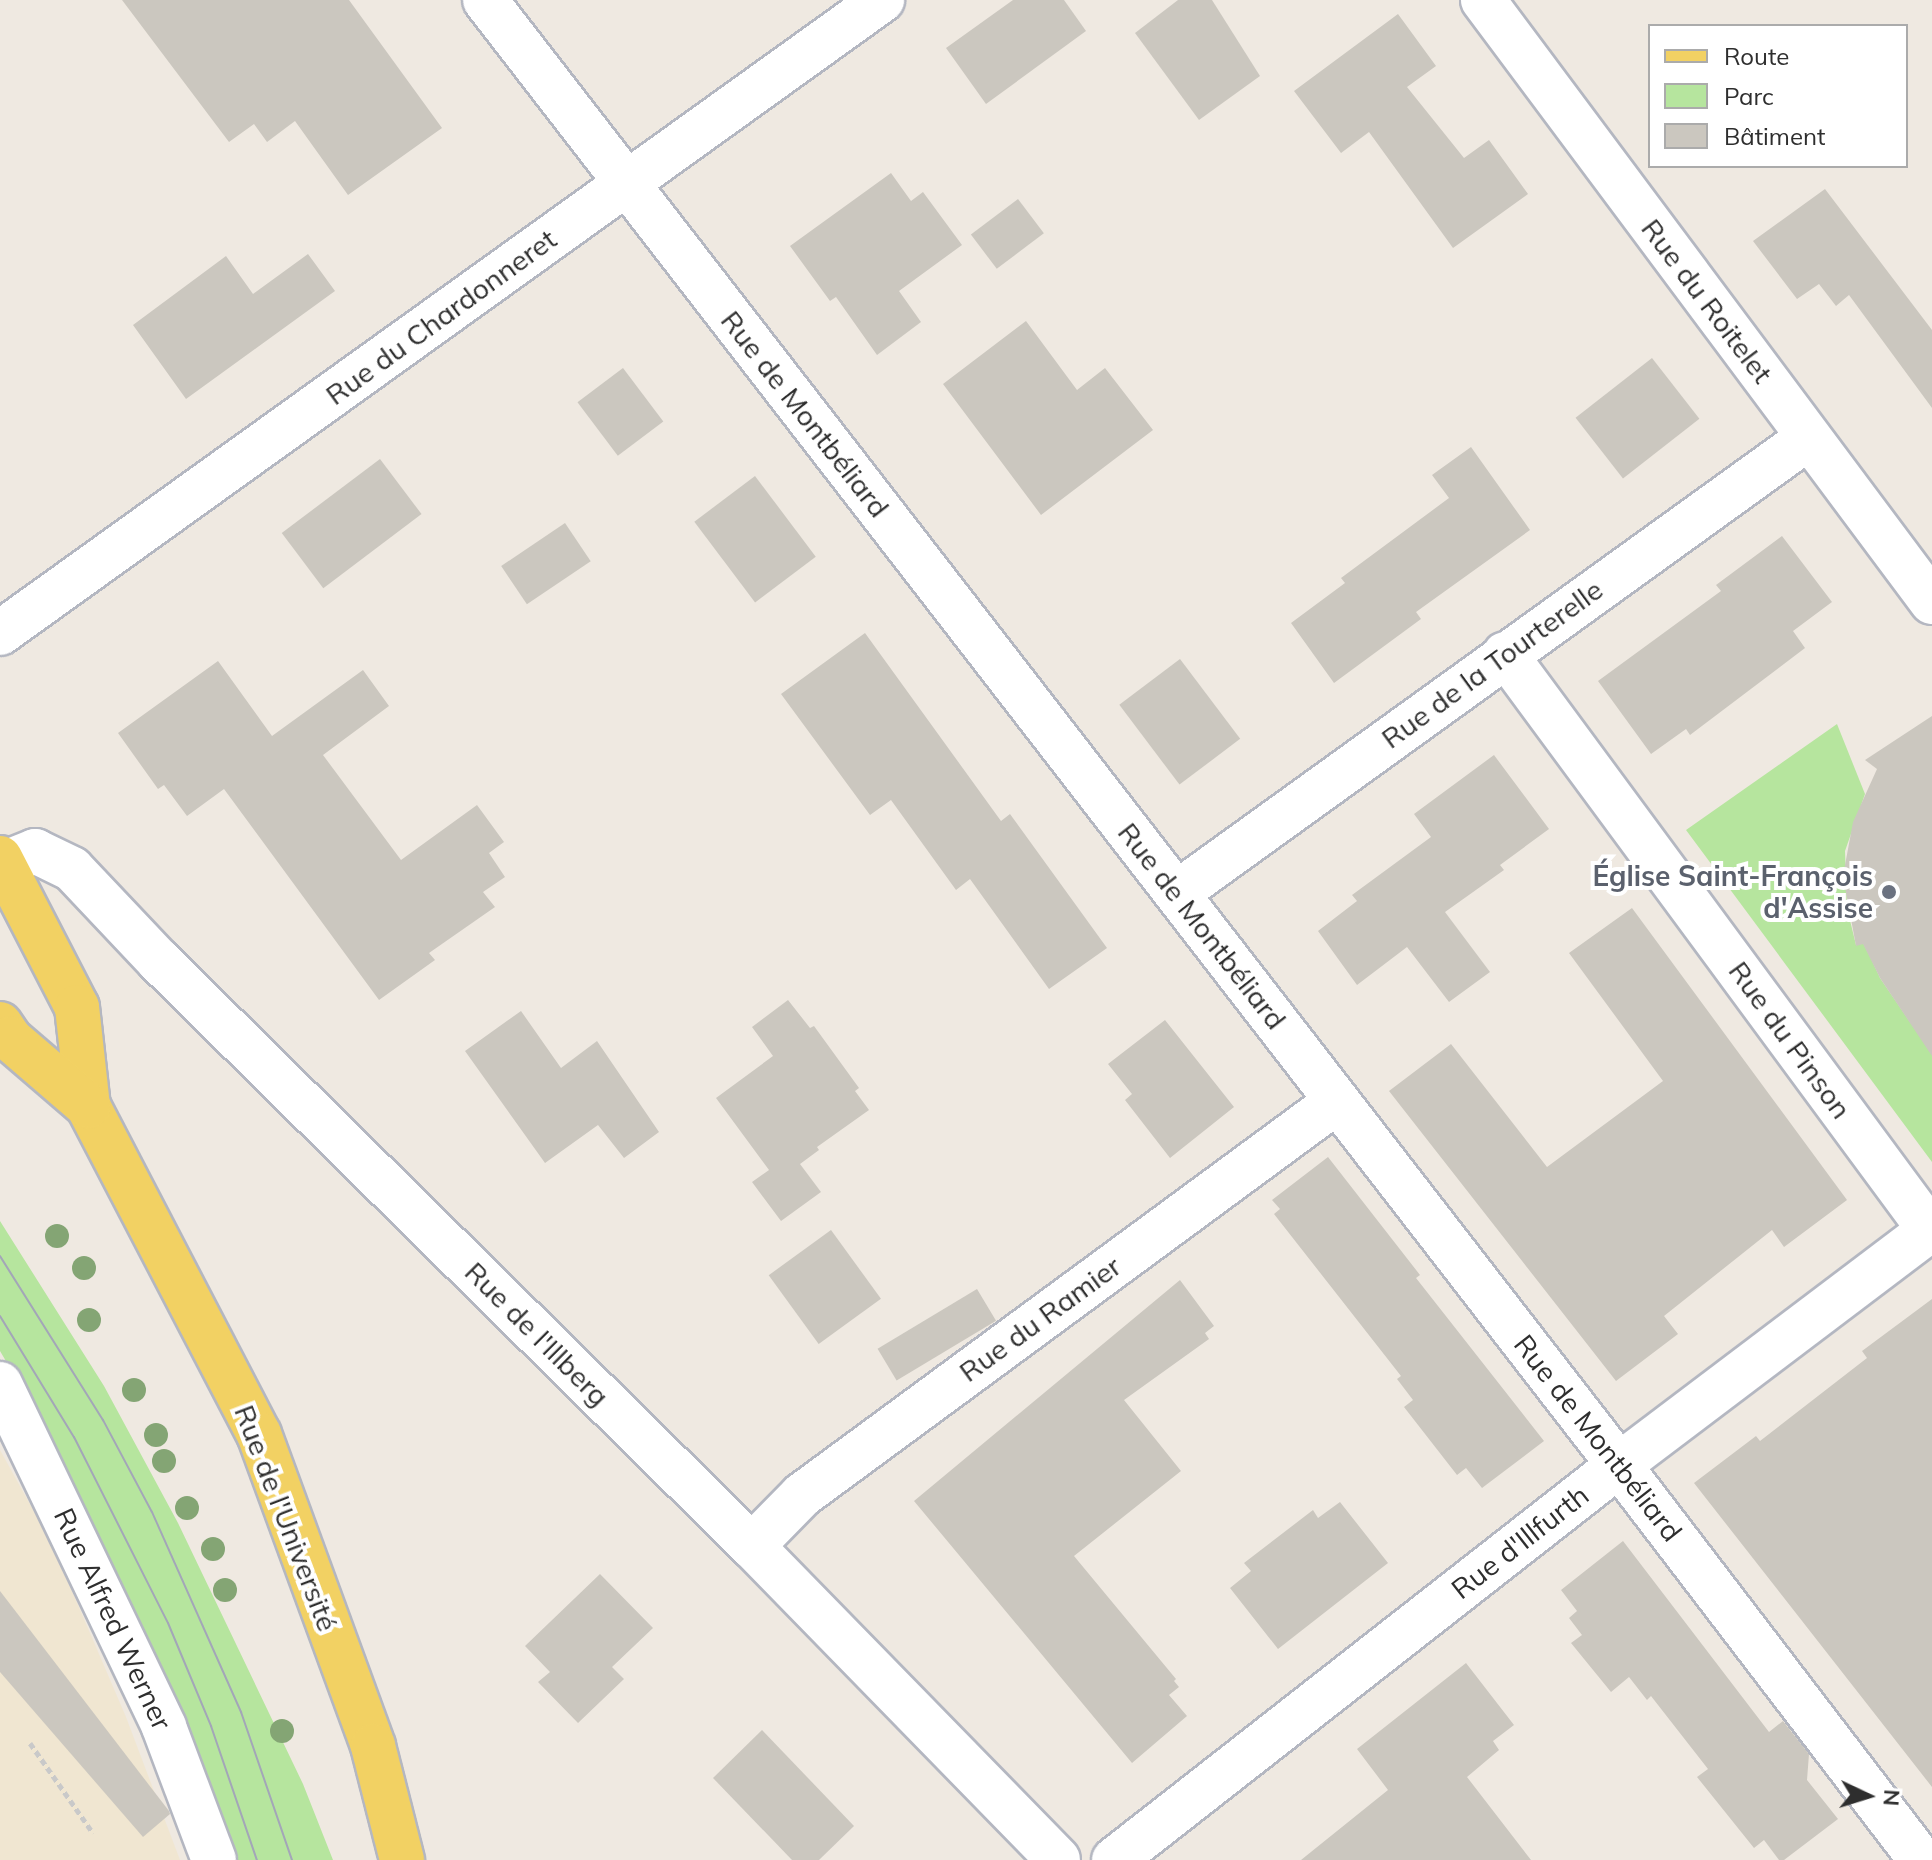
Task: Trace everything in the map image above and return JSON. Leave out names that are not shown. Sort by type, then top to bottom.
[{"type":"main road","name":"Rue de l'Université","points":[[1,862],[77,1007],[88,1106],[259,1434],[373,1746],[402,1860]]},
{"type":"main road","name":"Rue de l'Université","points":[[0,1024],[10,1039],[88,1106]]},
{"type":"street","name":"Rue de Montbéliard","points":[[485,0],[1919,1852]]},
{"type":"street","name":"Rue du Chardonneret","points":[[0,633],[882,0]]},
{"type":"street","name":"Rue du Roitelet","points":[[1483,0],[1932,602]]},
{"type":"street","name":"Rue de la Tourterelle","points":[[1177,893],[1808,438]]},
{"type":"street","name":"Rue du Pinson","points":[[1505,654],[1931,1231]]},
{"type":"street","name":"Rue de l'Illberg","points":[[1,862],[35,851],[72,869],[159,961],[752,1546],[1058,1860]]},
{"type":"street","name":"Rue du Ramier","points":[[752,1546],[802,1495],[1336,1102]]},
{"type":"street","name":"Rue d'Illfurth","points":[[1114,1860],[1619,1465],[1931,1231]]},
{"type":"street","name":"Rue Alfred Werner","points":[[0,1384],[164,1727],[214,1860]]},
{"type":"path","points":[[30,1743],[93,1833]]},
{"type":"shaded area","points":[[0,1450],[42,1526],[75,1598],[126,1717],[180,1860],[0,1860]]},
{"type":"green space","points":[[1837,724],[1865,794],[1845,851],[1847,908],[1856,945],[1864,943],[1880,978],[1910,1022],[1932,1044],[1932,1162],[1686,830]]},
{"type":"green space","points":[[0,1221],[104,1386],[178,1523],[303,1784],[333,1860],[230,1860],[206,1788],[126,1593],[53,1441],[0,1351]]},
{"type":"building","points":[[122,0],[349,0],[442,128],[348,195],[295,121],[267,142],[254,124],[229,142]]},
{"type":"building","points":[[1013,0],[1064,0],[1086,31],[986,104],[946,48]]},
{"type":"building","points":[[1178,0],[1212,0],[1260,76],[1199,120],[1135,33]]},
{"type":"building","points":[[1398,14],[1436,66],[1407,87],[1464,158],[1489,140],[1528,194],[1453,248],[1369,132],[1341,153],[1294,91]]},
{"type":"building","points":[[891,173],[911,201],[923,192],[962,245],[899,291],[921,322],[877,355],[836,297],[830,301],[790,246]]},
{"type":"building","points":[[1825,189],[1932,330],[1932,408],[1849,295],[1836,306],[1819,284],[1797,299],[1753,241]]},
{"type":"building","points":[[1018,199],[1044,233],[997,269],[971,235]]},
{"type":"building","points":[[308,254],[335,291],[186,399],[133,325],[226,256],[253,294]]},
{"type":"building","points":[[1026,321],[1077,390],[1105,368],[1153,430],[1041,515],[943,384]]},
{"type":"building","points":[[1652,358],[1699,419],[1623,478],[1576,418]]},
{"type":"building","points":[[623,368],[663,422],[618,456],[577,402]]},
{"type":"building","points":[[1471,447],[1530,530],[1416,612],[1421,619],[1334,683],[1291,623],[1345,583],[1341,578],[1449,498],[1432,475]]},
{"type":"building","points":[[380,459],[422,514],[323,588],[282,533]]},
{"type":"building","points":[[755,476],[816,557],[755,602],[694,522]]},
{"type":"building","points":[[565,523],[591,561],[527,604],[501,566]]},
{"type":"building","points":[[1782,536],[1832,602],[1793,631],[1805,648],[1690,735],[1686,729],[1651,754],[1598,681],[1721,591],[1716,585]]},
{"type":"building","points":[[865,633],[1001,821],[1010,814],[1107,948],[1049,989],[970,879],[956,890],[891,800],[870,815],[781,694]]},
{"type":"building","points":[[1180,659],[1240,739],[1179,785],[1119,705]]},
{"type":"building","points":[[218,661],[272,736],[363,670],[389,706],[323,755],[401,860],[477,805],[504,842],[489,853],[505,877],[483,892],[495,907],[429,953],[435,960],[379,1000],[224,789],[187,816],[164,785],[158,789],[118,733]]},
{"type":"building","name":"Église Saint-François d'Assise","points":[[1932,716],[1932,1056],[1880,978],[1863,944],[1856,946],[1843,876],[1853,822],[1877,769],[1865,760]]},
{"type":"building","points":[[1494,755],[1549,829],[1500,865],[1504,870],[1445,912],[1490,972],[1449,1002],[1407,947],[1357,985],[1318,931],[1357,901],[1352,895],[1431,837],[1414,814]]},
{"type":"building","points":[[1632,908],[1847,1200],[1784,1247],[1772,1230],[1664,1316],[1678,1334],[1616,1381],[1389,1091],[1451,1044],[1547,1167],[1663,1081],[1569,953]]},
{"type":"building","points":[[788,1000],[810,1028],[814,1026],[859,1088],[855,1091],[869,1110],[817,1147],[819,1150],[800,1164],[821,1192],[781,1221],[752,1182],[769,1170],[716,1098],[773,1056],[752,1027]]},
{"type":"building","points":[[521,1011],[561,1068],[597,1041],[659,1132],[624,1158],[598,1125],[545,1163],[465,1051]]},
{"type":"building","points":[[1165,1020],[1234,1107],[1170,1158],[1125,1100],[1132,1094],[1108,1064]]},
{"type":"building","points":[[1328,1157],[1420,1275],[1416,1278],[1544,1441],[1482,1488],[1466,1468],[1457,1475],[1404,1407],[1413,1400],[1397,1379],[1401,1376],[1274,1214],[1280,1209],[1272,1200]]},
{"type":"building","points":[[831,1230],[881,1299],[819,1344],[769,1275]]},
{"type":"building","points":[[1180,1280],[1214,1326],[1205,1333],[1209,1339],[1124,1400],[1181,1471],[1074,1556],[1176,1679],[1174,1681],[1179,1687],[1169,1695],[1187,1716],[1132,1763],[914,1501]]},
{"type":"building","points":[[977,1289],[996,1321],[897,1380],[878,1349]]},
{"type":"building","points":[[1932,1299],[1932,1787],[1694,1483],[1756,1436],[1760,1441],[1867,1358],[1862,1351]]},
{"type":"building","points":[[1340,1502],[1388,1563],[1278,1649],[1230,1588],[1251,1571],[1244,1563],[1313,1510],[1318,1518]]},
{"type":"building","points":[[1623,1541],[1769,1732],[1783,1721],[1809,1754],[1807,1780],[1838,1819],[1784,1860],[1779,1860],[1764,1840],[1754,1848],[1697,1777],[1708,1769],[1651,1696],[1647,1700],[1629,1677],[1611,1692],[1571,1643],[1582,1635],[1569,1618],[1577,1611],[1561,1590]]},
{"type":"building","points":[[600,1574],[653,1628],[612,1667],[624,1679],[578,1723],[538,1682],[550,1672],[525,1646]]},
{"type":"building","points":[[0,1591],[169,1811],[170,1814],[143,1837],[0,1672]]},
{"type":"building","points":[[1466,1663],[1514,1725],[1493,1741],[1499,1750],[1467,1777],[1531,1860],[1301,1860],[1388,1790],[1357,1749]]},
{"type":"building","points":[[762,1730],[854,1826],[819,1860],[792,1860],[713,1778]]},
{"type":"tram line","points":[[0,1256],[103,1420],[152,1512],[241,1712],[292,1860]]},
{"type":"tram line","points":[[0,1316],[74,1437],[168,1623],[211,1726],[257,1860]]},
{"type":"place","name":"Église Saint-François d'Assise","points":[[1889,892]]}]
